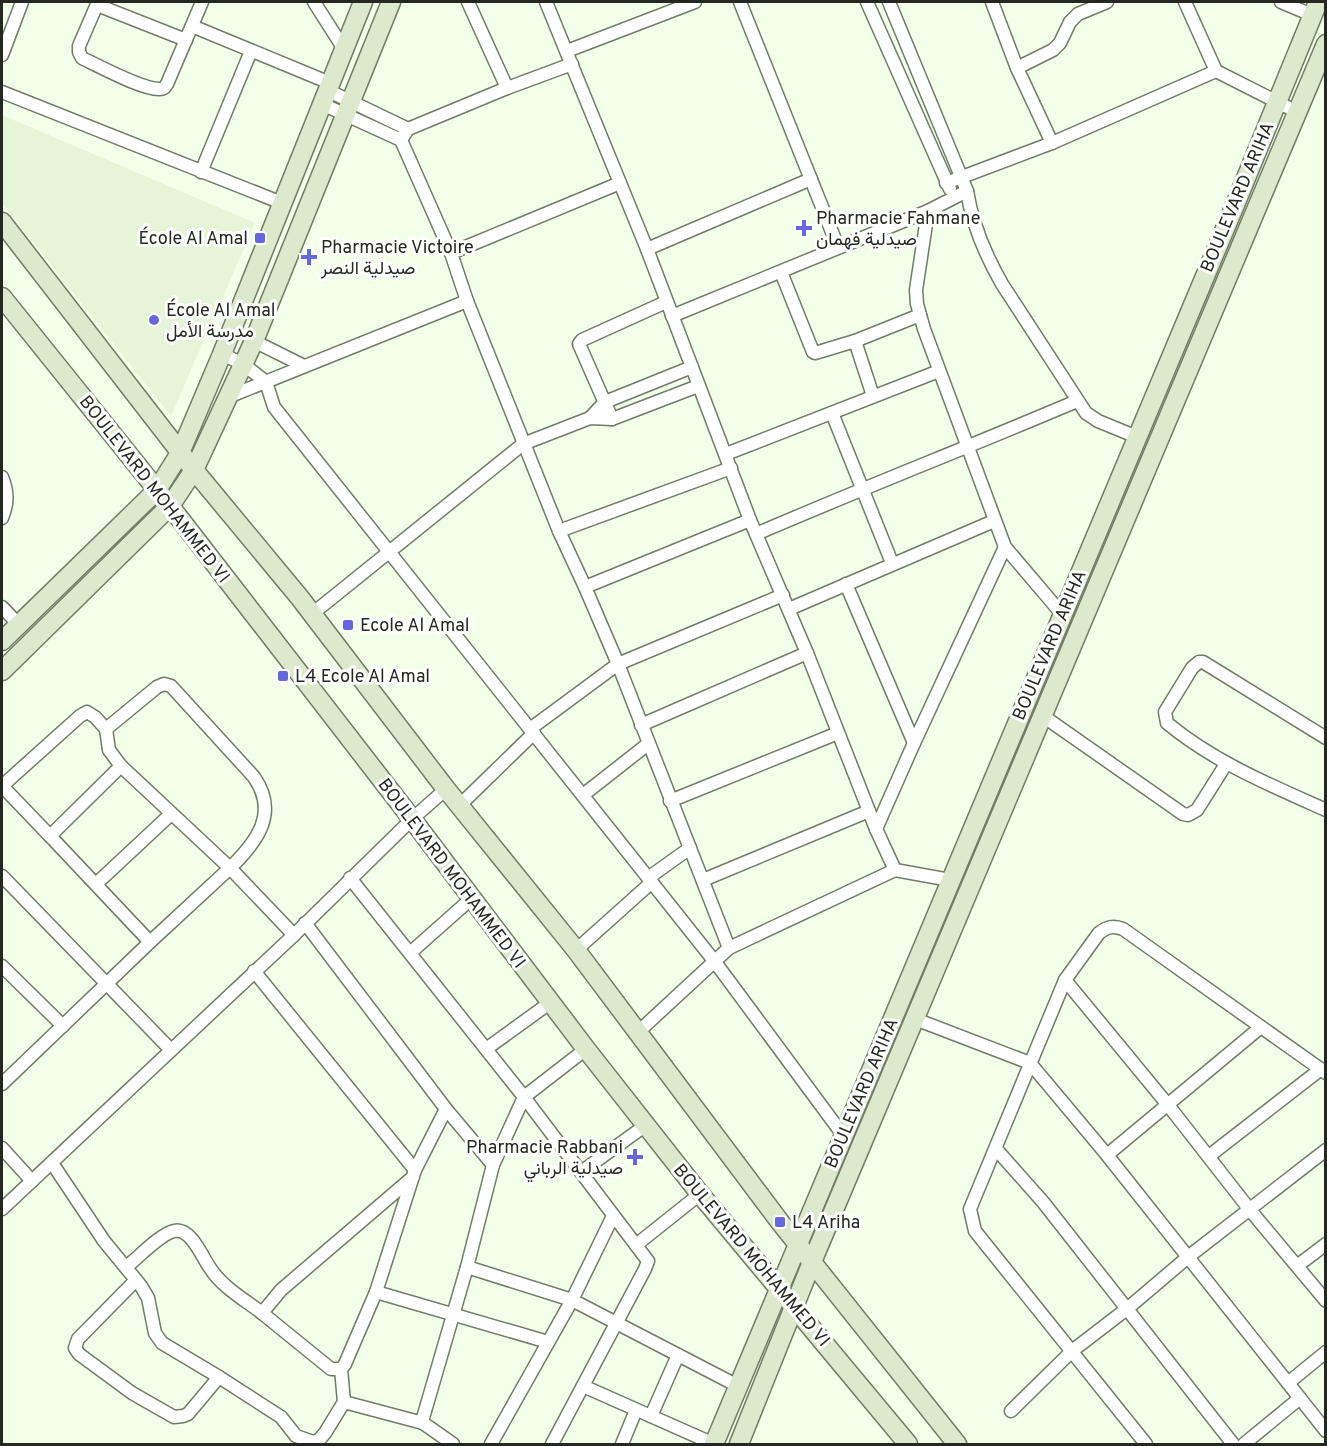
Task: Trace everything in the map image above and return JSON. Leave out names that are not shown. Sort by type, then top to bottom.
[{"type":"main road","points":[[2,641],[157,490],[180,453],[363,2]]},
{"type":"main road","points":[[2,671],[170,506],[194,470],[254,341],[391,2]]},
{"type":"main road","name":"BOULEVARD ARIHA","points":[[714,1444],[1315,8]]},
{"type":"main road","name":"BOULEVARD ARIHA","points":[[739,1444],[812,1262],[1326,44]]},
{"type":"main road","points":[[2,222],[180,453],[312,614],[446,789],[576,950],[797,1243],[957,1444]]},
{"type":"main road","name":"BOULEVARD MOHAMMED VI","points":[[2,297],[170,506],[586,1049],[700,1194],[908,1444]]},
{"type":"street","points":[[2,54],[22,2]]},
{"type":"street","points":[[186,40],[98,3],[79,46],[79,52],[82,58],[125,79],[158,89],[164,88],[186,40],[201,2]]},
{"type":"street","points":[[314,2],[344,50]]},
{"type":"street","points":[[468,2],[507,88]]},
{"type":"street","points":[[546,2],[647,249],[750,520],[789,609],[876,829],[895,870]]},
{"type":"street","points":[[567,51],[695,2]]},
{"type":"street","points":[[740,2],[838,247]]},
{"type":"street","points":[[867,2],[946,183],[954,196],[970,209]]},
{"type":"street","points":[[890,2],[967,191],[970,209],[998,278],[1086,412],[1098,421],[1137,436]]},
{"type":"street","points":[[992,2],[1017,68],[1052,143]]},
{"type":"street","points":[[1017,68],[1053,50],[1060,43],[1070,22],[1078,14],[1107,2]]},
{"type":"street","points":[[1186,2],[1216,71],[1297,112]]},
{"type":"street","points":[[1281,2],[1315,8]]},
{"type":"street","points":[[192,26],[251,51],[327,92],[401,140],[451,253],[467,301],[559,531],[618,664],[729,948]]},
{"type":"street","points":[[201,172],[251,51]]},
{"type":"street","points":[[401,140],[408,129],[572,64]]},
{"type":"street","points":[[946,183],[1052,143],[1216,71]]},
{"type":"street","points":[[2,92],[282,203]]},
{"type":"street","points":[[348,106],[408,129]]},
{"type":"street","points":[[647,249],[811,179]]},
{"type":"street","points":[[451,253],[620,183]]},
{"type":"street","points":[[672,316],[928,211],[967,191]]},
{"type":"street","points":[[928,211],[916,290],[920,315],[1005,547],[1062,614]]},
{"type":"street","points":[[781,272],[815,353],[855,341],[920,315]]},
{"type":"street","points":[[228,397],[467,301]]},
{"type":"street","points":[[612,419],[579,344],[582,340],[666,302]]},
{"type":"street","points":[[254,341],[304,366]]},
{"type":"street","points":[[855,341],[873,396]]},
{"type":"street","points":[[222,354],[243,364],[266,382],[274,407],[715,962],[843,1136]]},
{"type":"street","points":[[590,418],[605,402],[692,367]]},
{"type":"street","points":[[726,453],[939,371]]},
{"type":"street","points":[[312,614],[523,444],[590,418],[612,419],[698,386]]},
{"type":"street","points":[[756,534],[1077,401]]},
{"type":"street","points":[[832,412],[892,563]]},
{"type":"street","points":[[559,531],[731,468]]},
{"type":"street","points":[[2,477],[7,497],[2,518]]},
{"type":"street","points":[[585,586],[750,520]]},
{"type":"street","points":[[789,609],[994,521]]},
{"type":"street","points":[[876,829],[1005,547]]},
{"type":"street","points":[[846,584],[914,743]]},
{"type":"street","points":[[460,805],[532,731],[618,664],[783,595]]},
{"type":"street","points":[[2,607],[19,625]]},
{"type":"street","points":[[641,725],[807,653]]},
{"type":"street","points":[[1326,738],[1207,663],[1198,663],[1192,668],[1168,707],[1165,717],[1173,727],[1226,764],[1326,810]]},
{"type":"street","points":[[2,1084],[246,853],[254,842],[265,814],[264,790],[255,777],[171,686],[164,684],[157,687],[106,729]]},
{"type":"street","points":[[150,942],[2,787],[87,712],[106,729],[109,750],[121,766],[230,868],[294,935]]},
{"type":"street","points":[[1042,716],[1183,814],[1188,815],[1197,810],[1226,764]]},
{"type":"street","points":[[670,801],[838,733]]},
{"type":"street","points":[[583,795],[648,744]]},
{"type":"street","points":[[50,836],[121,766]]},
{"type":"street","points":[[2,1209],[446,789]]},
{"type":"street","points":[[703,880],[869,811]]},
{"type":"street","points":[[96,884],[171,814]]},
{"type":"street","points":[[576,950],[650,880],[690,848]]},
{"type":"street","points":[[637,1033],[729,948],[895,870],[950,880]]},
{"type":"street","points":[[2,876],[171,1050]]},
{"type":"street","points":[[350,878],[524,1097],[648,1261],[552,1444]]},
{"type":"street","points":[[410,953],[472,898]]},
{"type":"street","points":[[305,923],[446,1109],[493,1166]]},
{"type":"street","points":[[1146,1444],[975,1231],[971,1222],[970,1209],[1065,980],[1099,933],[1106,928],[1116,926],[1123,929],[1323,1071],[1209,1156]]},
{"type":"street","points":[[2,966],[6,980],[63,1026]]},
{"type":"street","points":[[254,971],[414,1173]]},
{"type":"street","points":[[1065,980],[1326,1301]]},
{"type":"street","points":[[486,1049],[551,1002]]},
{"type":"street","points":[[915,1019],[1030,1063],[1107,1155],[1326,1431]]},
{"type":"street","points":[[1107,1155],[1261,1027]]},
{"type":"street","points":[[423,1423],[493,1166],[524,1097],[586,1049]]},
{"type":"street","points":[[52,1163],[104,1241],[148,1298],[155,1333],[162,1343],[280,1417],[296,1436],[314,1442],[325,1433],[344,1402],[341,1369],[376,1292],[414,1173],[446,1109]]},
{"type":"street","points":[[581,1172],[646,1125]]},
{"type":"street","points":[[2,1148],[32,1181]]},
{"type":"street","points":[[996,1149],[1043,1202],[1233,1444]]},
{"type":"street","points":[[1011,1411],[1072,1351],[1326,1150]]},
{"type":"street","points":[[262,1313],[281,1290],[414,1173]]},
{"type":"street","points":[[636,1245],[700,1194]]},
{"type":"street","points":[[491,1444],[572,1300],[613,1216]]},
{"type":"street","points":[[126,1267],[168,1233],[176,1230],[185,1233],[193,1241],[211,1271],[222,1282],[331,1369],[341,1369]]},
{"type":"street","points":[[1297,1266],[1326,1244]]},
{"type":"street","points":[[467,1267],[572,1300],[738,1386]]},
{"type":"street","points":[[136,1280],[74,1344],[79,1354],[132,1393],[174,1417],[188,1414],[219,1377]]},
{"type":"street","points":[[376,1292],[452,1316],[548,1342]]},
{"type":"street","points":[[1288,1383],[1326,1352]]},
{"type":"street","points":[[651,1416],[678,1355]]},
{"type":"street","points":[[583,1386],[714,1444]]},
{"type":"street","points":[[1244,1444],[1300,1398]]},
{"type":"street","points":[[344,1402],[423,1423],[453,1444]]},
{"type":"street","points":[[622,1444],[636,1410]]},
{"type":"shaded area","name":"École Al Amal مدرسة الأمل","points":[[2,115],[255,223],[171,416],[2,203]]},
{"type":"place","name":"Pharmacie Fahmane صيدلية فهمان","points":[[804,228]]},
{"type":"place","name":"École Al Amal","points":[[260,238]]},
{"type":"place","name":"Pharmacie Victoire صيدلية النصر","points":[[309,257]]},
{"type":"place","name":"École Al Amal مدرسة الأمل","points":[[154,320]]},
{"type":"place","name":"Ecole Al Amal","points":[[348,625]]},
{"type":"place","name":"L4 Ecole Al Amal","points":[[283,676]]},
{"type":"place","name":"Pharmacie Rabbani صيدلية الرباني","points":[[635,1157]]},
{"type":"place","name":"L4 Ariha","points":[[780,1222]]}]
